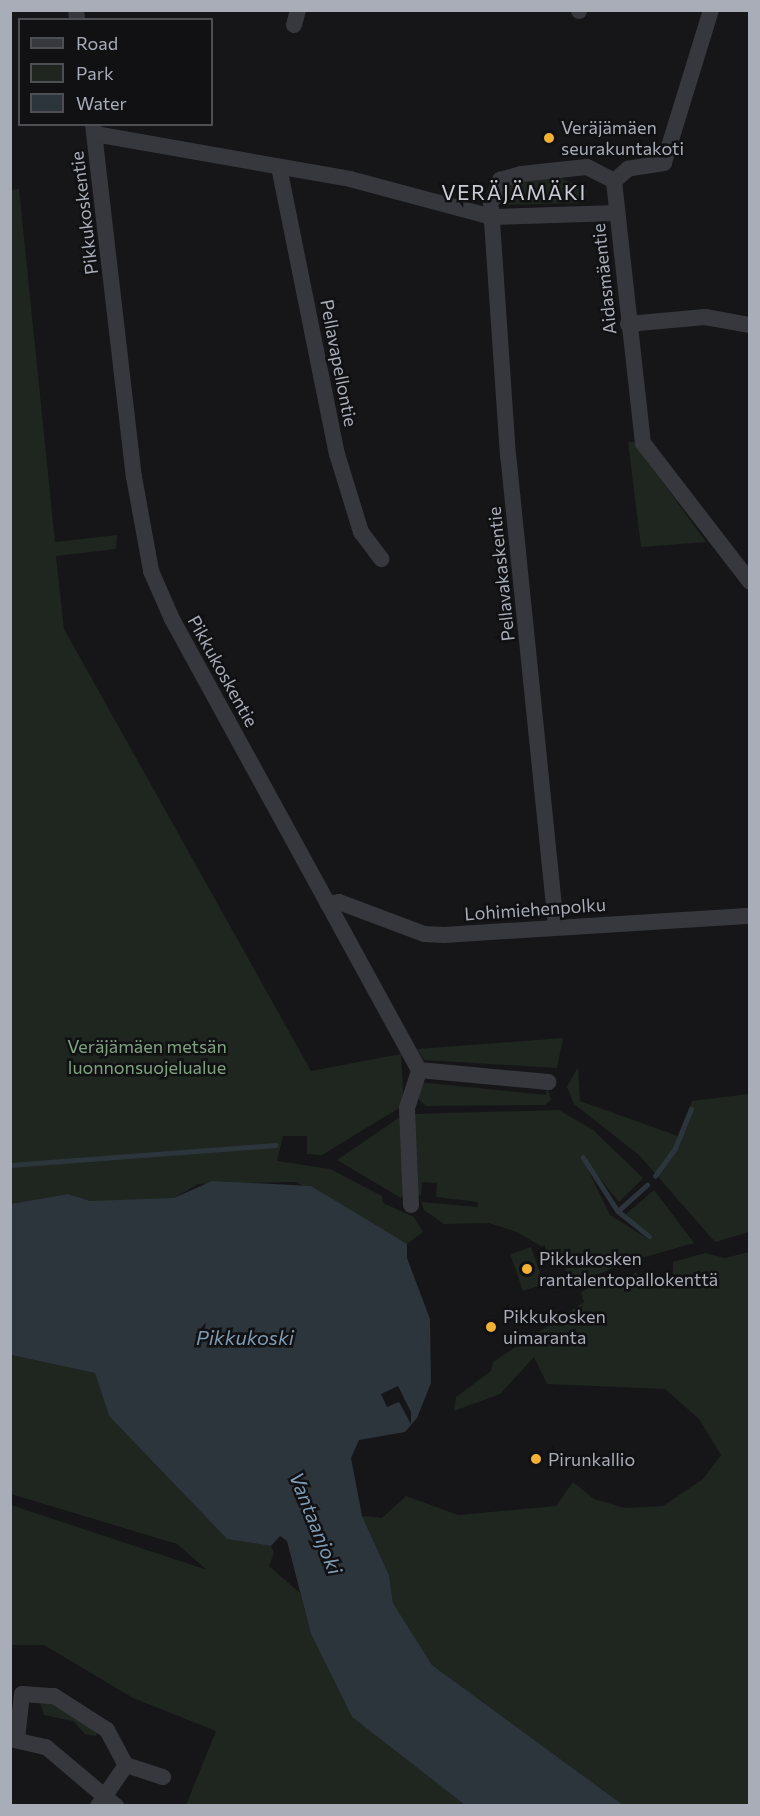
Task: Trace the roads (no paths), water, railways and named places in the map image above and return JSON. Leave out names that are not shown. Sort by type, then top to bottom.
[{"type":"street","points":[[617,213],[614,180],[628,169],[664,164],[711,10]]},
{"type":"street","name":"Aidasmäentie","points":[[94,129],[279,167],[350,179],[492,217],[617,213],[643,443],[750,582]]},
{"type":"street","name":"Pikkukoskentie","points":[[94,129],[134,477],[151,571],[418,1070]]},
{"type":"street","name":"Pellavapellontie","points":[[279,167],[337,454],[361,532],[381,559]]},
{"type":"street","name":"Pellavakaskentie","points":[[556,926],[508,456],[492,217],[500,180],[587,167],[614,180]]},
{"type":"street","points":[[628,324],[712,317],[750,325]]},
{"type":"street","name":"Lohimiehenpolku","points":[[328,904],[339,902],[431,934],[750,916]]},
{"type":"street","points":[[411,1205],[407,1108],[418,1070],[548,1082]]},
{"type":"street","points":[[126,1765],[107,1803],[46,1747],[14,1739],[22,1694],[54,1696],[107,1730],[126,1765],[163,1777]]},
{"type":"water","name":"Pikkukoski","points":[[212,1181],[311,1186],[407,1244],[407,1258],[430,1319],[431,1383],[417,1418],[405,1432],[359,1440],[351,1458],[362,1516],[389,1575],[393,1603],[432,1665],[623,1805],[465,1805],[352,1717],[311,1634],[287,1541],[280,1536],[271,1546],[227,1539],[109,1416],[95,1373],[11,1355],[10,1204],[68,1194],[90,1201],[174,1198]]},
{"type":"waterway","points":[[655,1176],[675,1148],[691,1109]]},
{"type":"waterway","points":[[10,1165],[275,1145]]},
{"type":"waterway","points":[[583,1157],[618,1211],[649,1236]]},
{"type":"waterway","points":[[618,1211],[647,1185]]},
{"type":"place","name":"Veräjämäen seurakuntakoti","points":[[549,138]]},
{"type":"place","name":"Pikkukosken rantalentopallokenttä","points":[[527,1269]]},
{"type":"place","name":"Pikkukosken uimaranta","points":[[491,1327]]},
{"type":"place","name":"Pirunkallio","points":[[536,1459]]},
{"type":"district","name":"VERÄJÄMÄKI","points":[[514,192]]},
{"type":"park label","name":"Veräjämäen metsän luonnonsuojelualue","points":[[147,1057]]},
{"type":"water label","name":"Vantaanjoki","points":[[316,1523]]}]
